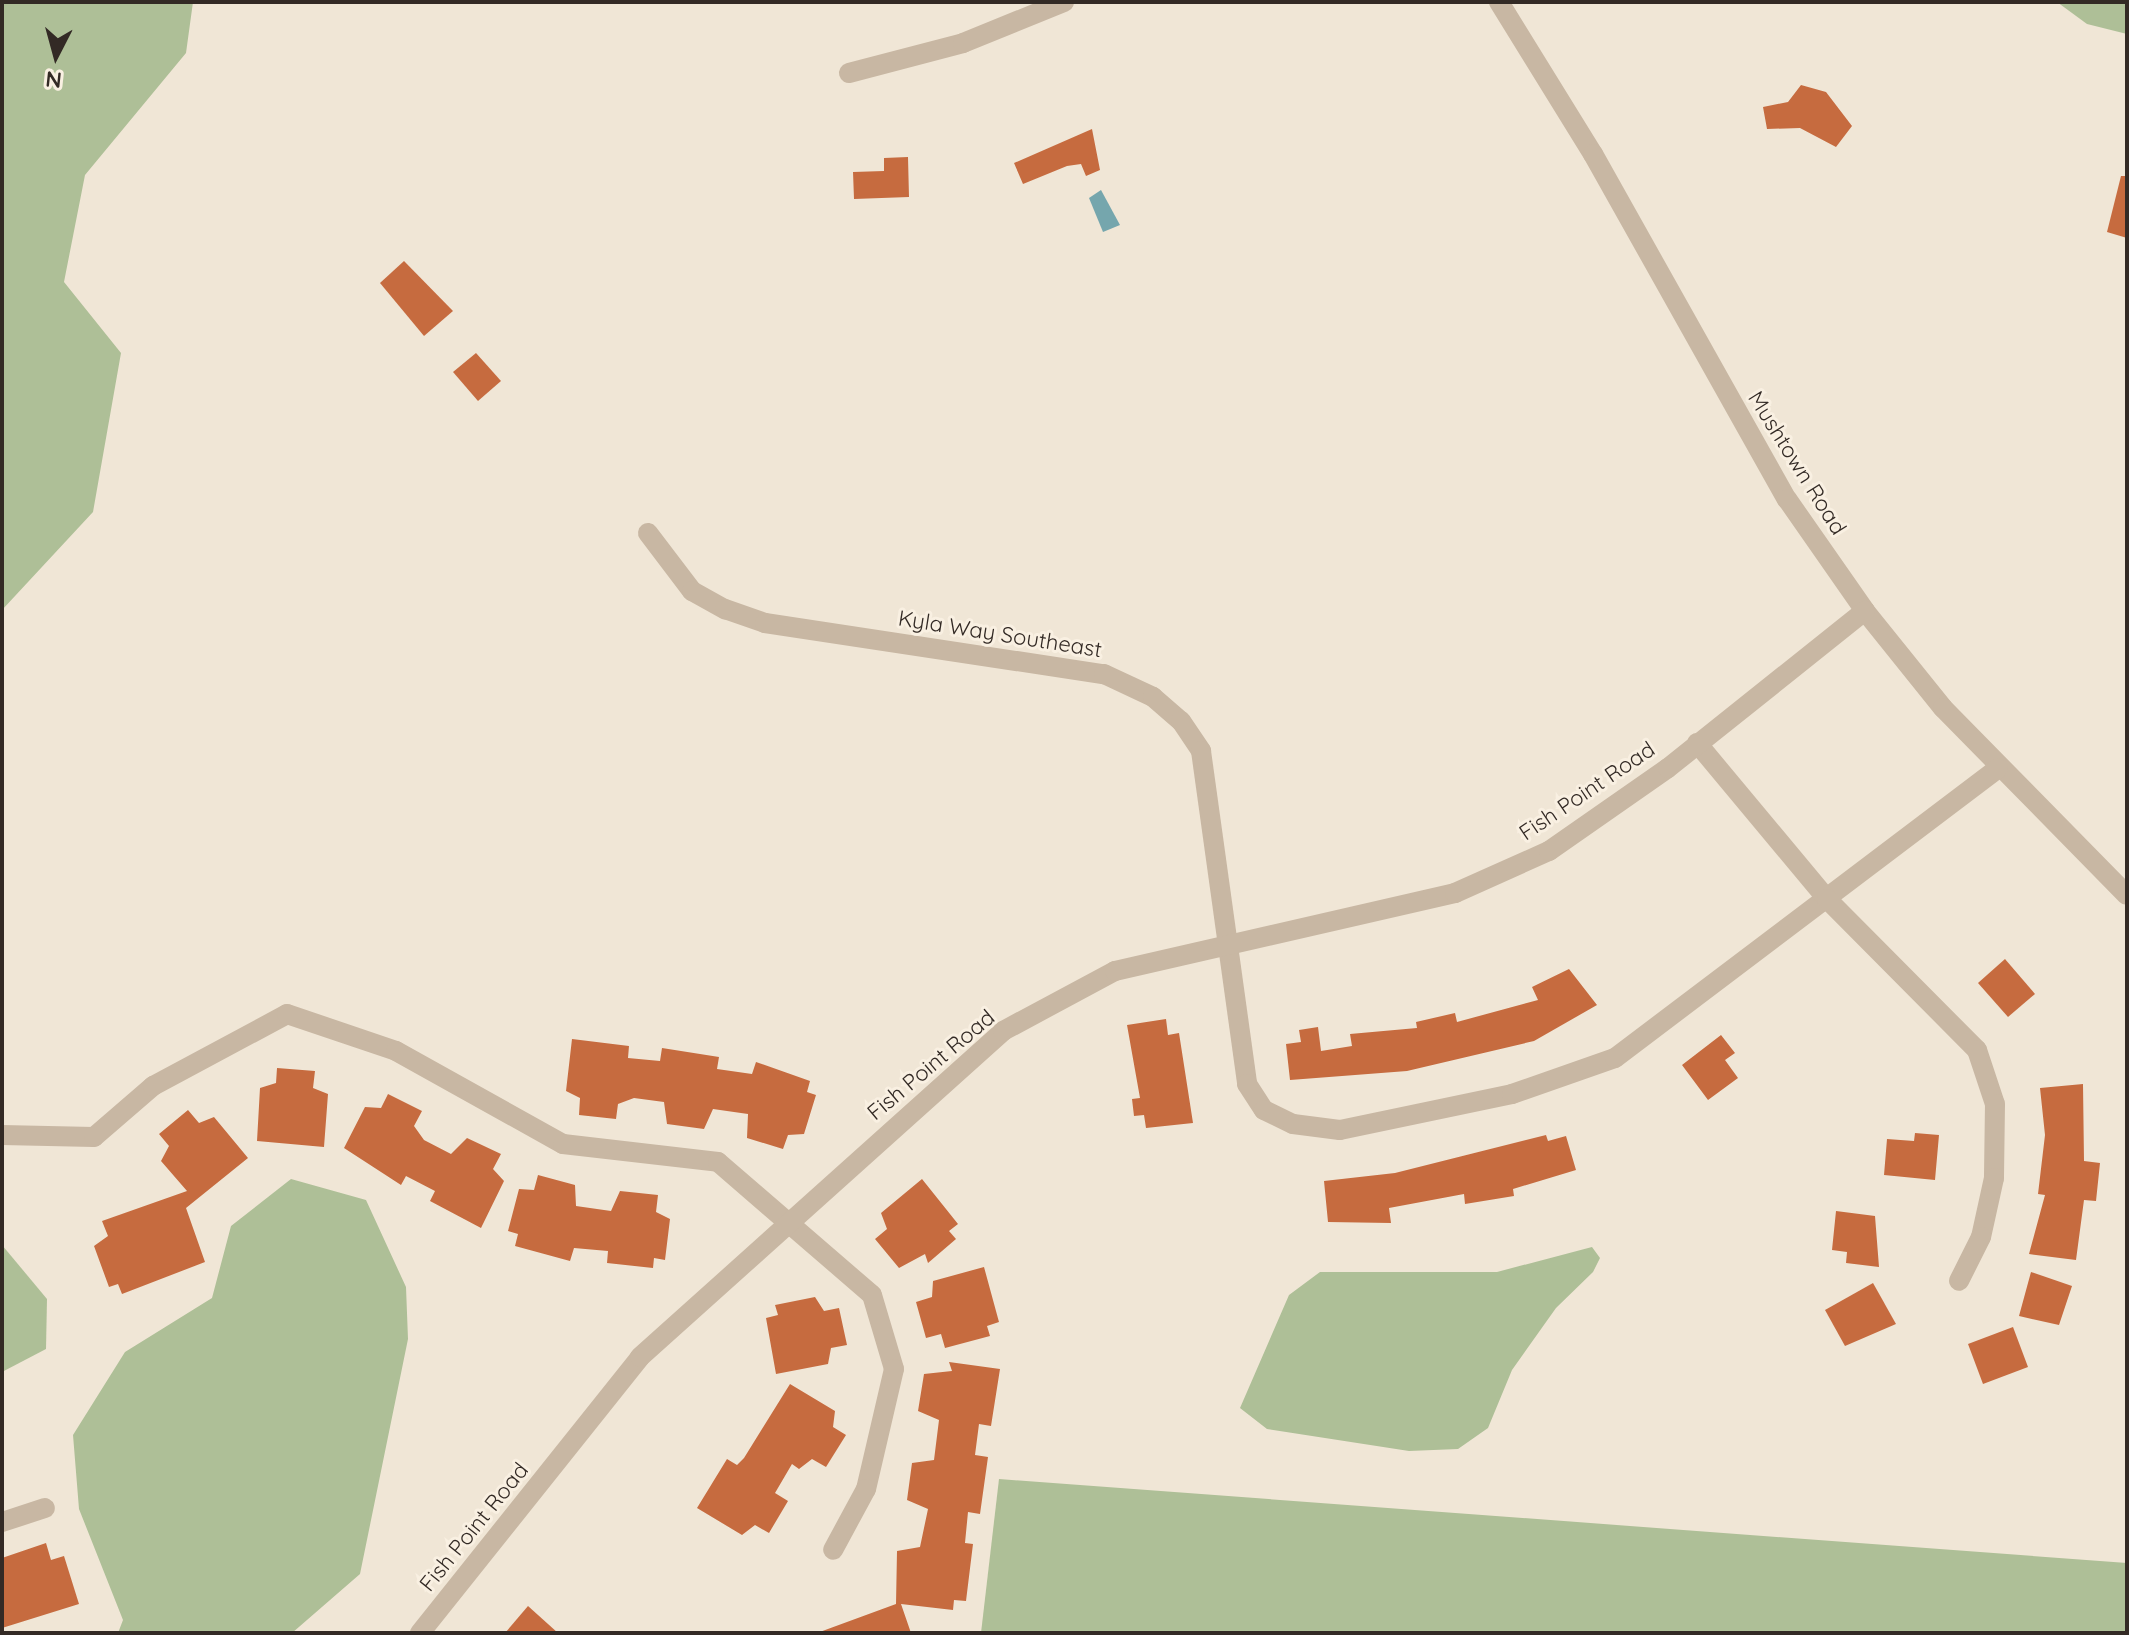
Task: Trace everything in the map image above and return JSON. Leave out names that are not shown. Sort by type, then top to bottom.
[{"type":"street","points":[[849,73],[963,43],[1064,2]]},
{"type":"street","name":"Mushtown Road","points":[[1499,2],[1787,499],[1865,611],[1998,768],[2127,895]]},
{"type":"street","name":"Kyla Way Southeast","points":[[648,533],[692,591],[765,623],[1104,674],[1153,697],[1201,751],[1223,949],[1247,1084],[1264,1110],[1293,1124],[1340,1130],[1512,1094],[1615,1058],[1998,768]]},
{"type":"street","name":"Fish Point Road","points":[[421,1633],[640,1357],[790,1217],[1003,1031],[1115,971],[1223,949],[1455,893],[1549,851],[1697,743],[1865,611]]},
{"type":"street","points":[[1697,743],[1827,899],[1977,1050],[1995,1104],[1994,1178],[1981,1237],[1959,1281]]},
{"type":"street","points":[[2,1135],[94,1137],[153,1086],[287,1014],[396,1051],[563,1144],[718,1162],[790,1217],[872,1295],[894,1369],[866,1489],[833,1550]]},
{"type":"street","points":[[2,1522],[45,1508]]},
{"type":"green space","points":[[2,2],[193,2],[186,53],[85,175],[64,282],[121,353],[93,512],[2,610]]},
{"type":"green space","points":[[2057,2],[2127,2],[2127,34],[2087,24]]},
{"type":"green space","points":[[291,1179],[366,1200],[406,1287],[408,1339],[360,1574],[292,1633],[118,1633],[123,1620],[79,1509],[73,1435],[125,1352],[212,1298],[231,1226]]},
{"type":"green space","points":[[2,1245],[47,1299],[46,1349],[2,1372]]},
{"type":"green space","points":[[1592,1247],[1600,1258],[1593,1272],[1556,1308],[1512,1370],[1488,1428],[1458,1449],[1409,1451],[1267,1429],[1240,1408],[1289,1295],[1320,1272],[1497,1272]]},
{"type":"green space","points":[[999,1479],[2127,1563],[2127,1633],[981,1633]]},
{"type":"water","points":[[1101,190],[1120,225],[1103,232],[1089,198]]},
{"type":"building","points":[[1801,85],[1826,92],[1852,126],[1836,147],[1800,128],[1767,129],[1763,107],[1788,102]]},
{"type":"building","points":[[1092,129],[1100,170],[1086,176],[1081,164],[1067,166],[1023,184],[1014,163]]},
{"type":"building","points":[[908,157],[909,197],[854,199],[853,172],[884,171],[884,158]]},
{"type":"building","points":[[2121,176],[2127,176],[2127,238],[2107,232]]},
{"type":"building","points":[[404,261],[453,311],[424,336],[380,283]]},
{"type":"building","points":[[476,353],[501,381],[478,401],[453,372]]},
{"type":"building","points":[[2005,959],[2035,994],[2008,1017],[1978,983]]},
{"type":"building","points":[[1569,969],[1597,1005],[1534,1041],[1407,1071],[1290,1080],[1286,1044],[1301,1042],[1299,1030],[1318,1027],[1321,1051],[1352,1046],[1350,1034],[1417,1028],[1416,1022],[1455,1013],[1457,1022],[1538,1000],[1532,987]]},
{"type":"building","points":[[1166,1019],[1168,1035],[1179,1033],[1193,1123],[1146,1128],[1144,1115],[1134,1116],[1132,1099],[1140,1098],[1127,1025]]},
{"type":"building","points":[[1721,1035],[1735,1053],[1725,1060],[1738,1078],[1708,1100],[1682,1065]]},
{"type":"building","points":[[572,1039],[629,1046],[628,1058],[660,1061],[662,1048],[719,1057],[717,1069],[752,1074],[756,1062],[810,1081],[807,1092],[816,1095],[804,1134],[788,1135],[783,1149],[747,1138],[748,1114],[713,1109],[704,1129],[667,1124],[664,1102],[634,1098],[618,1104],[616,1119],[579,1115],[580,1098],[566,1091]]},
{"type":"building","points":[[277,1068],[315,1071],[313,1088],[328,1094],[324,1147],[257,1141],[260,1088],[276,1083]]},
{"type":"building","points":[[2083,1084],[2084,1161],[2100,1163],[2096,1201],[2084,1200],[2076,1260],[2029,1254],[2045,1195],[2038,1194],[2045,1135],[2040,1088]]},
{"type":"building","points":[[388,1094],[422,1111],[414,1126],[424,1140],[451,1154],[467,1138],[501,1154],[493,1169],[504,1181],[481,1228],[430,1201],[435,1191],[406,1176],[401,1185],[344,1148],[365,1107],[381,1108]]},
{"type":"building","points":[[188,1110],[199,1123],[214,1117],[248,1158],[186,1208],[205,1262],[122,1294],[118,1284],[109,1287],[94,1246],[108,1236],[102,1221],[187,1191],[161,1161],[169,1146],[159,1134]]},
{"type":"building","points":[[1915,1133],[1939,1135],[1935,1180],[1884,1175],[1887,1139],[1914,1141]]},
{"type":"building","points":[[1546,1135],[1548,1141],[1566,1136],[1576,1170],[1513,1189],[1514,1196],[1465,1204],[1464,1194],[1389,1208],[1391,1223],[1328,1222],[1324,1181],[1395,1173]]},
{"type":"building","points":[[538,1175],[575,1185],[576,1206],[611,1211],[620,1191],[658,1195],[656,1212],[670,1219],[665,1260],[654,1258],[653,1268],[607,1263],[608,1251],[574,1248],[570,1261],[515,1246],[518,1234],[508,1231],[519,1189],[534,1190]]},
{"type":"building","points":[[922,1179],[958,1224],[949,1231],[956,1239],[928,1263],[925,1254],[899,1268],[875,1239],[887,1229],[881,1213]]},
{"type":"building","points":[[1836,1211],[1875,1216],[1879,1267],[1846,1263],[1847,1252],[1832,1250]]},
{"type":"building","points":[[984,1267],[999,1322],[987,1326],[990,1336],[945,1348],[941,1334],[926,1338],[916,1302],[932,1297],[933,1281]]},
{"type":"building","points":[[2031,1272],[2072,1286],[2059,1325],[2019,1316]]},
{"type":"building","points":[[1873,1283],[1896,1324],[1845,1346],[1825,1310]]},
{"type":"building","points":[[815,1297],[824,1311],[839,1308],[847,1345],[831,1348],[828,1364],[776,1374],[766,1318],[778,1315],[775,1305]]},
{"type":"building","points":[[2013,1327],[2028,1367],[1983,1384],[1968,1344]]},
{"type":"building","points":[[949,1362],[1000,1369],[991,1426],[979,1424],[975,1455],[988,1457],[980,1514],[968,1512],[965,1543],[973,1544],[966,1601],[954,1600],[953,1610],[901,1604],[911,1633],[817,1633],[896,1604],[897,1551],[920,1547],[928,1509],[907,1500],[912,1463],[934,1460],[939,1420],[918,1411],[924,1374],[952,1371]]},
{"type":"building","points":[[790,1384],[835,1411],[833,1427],[846,1435],[826,1467],[812,1459],[799,1469],[792,1464],[775,1493],[788,1501],[769,1533],[755,1525],[742,1535],[697,1508],[727,1459],[737,1465],[744,1458]]},
{"type":"building","points":[[46,1543],[51,1560],[64,1556],[79,1604],[2,1628],[2,1558]]},
{"type":"building","points":[[528,1606],[558,1633],[505,1633]]}]
